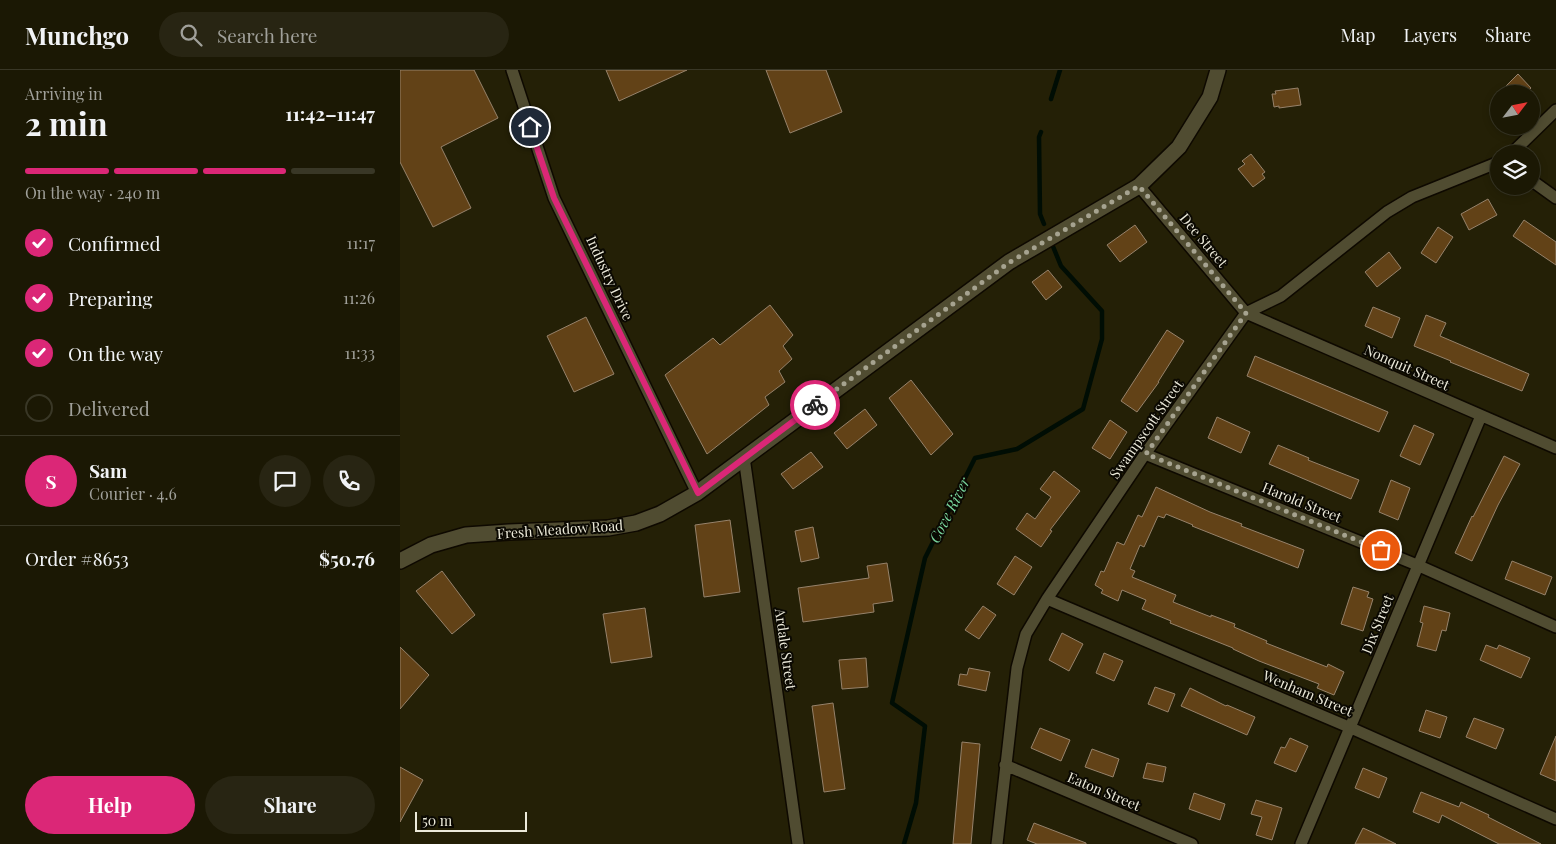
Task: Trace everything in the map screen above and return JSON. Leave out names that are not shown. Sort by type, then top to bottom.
[{"type":"street","name":"Industry Drive","points":[[512,70],[554,198],[698,493]]},
{"type":"street","name":"Fresh Meadow Road","points":[[400,561],[431,545],[466,535],[608,528],[636,523],[660,514],[698,493],[1010,262],[1139,186],[1179,147],[1210,97],[1218,70]]},
{"type":"street","points":[[1520,145],[1556,110]]},
{"type":"street","name":"Swampscott Street","points":[[997,844],[1017,668],[1026,634],[1146,454],[1246,313],[1281,296],[1387,212],[1412,197],[1490,166]]},
{"type":"street","name":"Dee Street","points":[[1139,186],[1246,313]]},
{"type":"street","points":[[1540,186],[1556,198]]},
{"type":"street","name":"Nonquit Street","points":[[1246,313],[1556,448]]},
{"type":"street","name":"Dix Street","points":[[1301,844],[1481,416]]},
{"type":"street","name":"Harold Street","points":[[1146,454],[1417,565],[1556,627]]},
{"type":"street","name":"Ardale Street","points":[[744,458],[798,844]]},
{"type":"street","name":"Wenham Street","points":[[1047,600],[1351,728],[1556,819]]},
{"type":"street","name":"Eaton Street","points":[[1005,765],[1192,844]]},
{"type":"building","points":[[400,70],[474,70],[498,118],[441,147],[471,208],[433,227],[400,162]]},
{"type":"building","points":[[606,70],[687,70],[619,101]]},
{"type":"building","points":[[766,70],[826,70],[842,112],[790,133]]},
{"type":"building","points":[[1518,74],[1528,85],[1507,85]]},
{"type":"building","points":[[1298,88],[1301,105],[1274,107],[1272,94],[1276,94],[1275,91]]},
{"type":"building","points":[[1251,154],[1265,172],[1262,174],[1265,178],[1253,187],[1238,169],[1245,164],[1242,161]]},
{"type":"building","points":[[1488,199],[1497,215],[1469,230],[1461,214]]},
{"type":"building","points":[[1524,220],[1556,242],[1556,265],[1513,236]]},
{"type":"building","points":[[1135,225],[1147,242],[1120,262],[1107,245]]},
{"type":"building","points":[[1438,227],[1453,237],[1436,263],[1421,253]]},
{"type":"building","points":[[1389,252],[1401,268],[1377,287],[1365,272]]},
{"type":"building","points":[[1048,270],[1062,287],[1046,300],[1032,282]]},
{"type":"building","points":[[770,305],[793,335],[783,346],[792,359],[779,371],[785,382],[765,397],[769,405],[707,454],[665,375],[713,338],[720,345]]},
{"type":"building","points":[[1373,307],[1400,318],[1392,338],[1365,326]]},
{"type":"building","points":[[1426,315],[1446,323],[1440,336],[1529,374],[1522,391],[1414,346]]},
{"type":"building","points":[[586,317],[614,374],[574,392],[547,336]]},
{"type":"building","points":[[1167,330],[1184,341],[1159,382],[1137,412],[1121,401]]},
{"type":"building","points":[[1255,356],[1388,412],[1379,432],[1247,376]]},
{"type":"building","points":[[911,380],[953,434],[931,455],[889,398]]},
{"type":"building","points":[[865,409],[877,425],[847,449],[834,433]]},
{"type":"building","points":[[1217,417],[1250,432],[1241,453],[1208,438]]},
{"type":"building","points":[[1110,420],[1127,432],[1110,459],[1092,448]]},
{"type":"building","points":[[1414,425],[1434,434],[1420,465],[1400,456]]},
{"type":"building","points":[[1278,445],[1309,458],[1308,460],[1359,480],[1351,499],[1269,464]]},
{"type":"building","points":[[811,452],[823,467],[793,489],[781,474]]},
{"type":"building","points":[[1504,456],[1520,464],[1498,505],[1472,561],[1455,553],[1472,516]]},
{"type":"building","points":[[1054,471],[1080,491],[1050,530],[1052,531],[1041,547],[1016,529],[1027,513],[1035,519],[1051,497],[1040,489]]},
{"type":"building","points":[[1391,480],[1410,488],[1398,520],[1379,512]]},
{"type":"building","points":[[1156,487],[1210,512],[1242,524],[1241,526],[1304,550],[1298,568],[1166,514],[1164,518],[1158,516],[1144,547],[1140,545],[1130,569],[1135,571],[1132,577],[1176,595],[1173,602],[1235,624],[1234,627],[1267,641],[1266,643],[1327,667],[1328,664],[1344,672],[1334,695],[1317,688],[1319,684],[1259,661],[1142,609],[1146,600],[1122,590],[1118,601],[1101,593],[1103,590],[1095,585],[1101,571],[1104,572],[1117,542],[1124,545],[1138,515],[1142,517]]},
{"type":"building","points":[[730,520],[740,592],[704,597],[695,525]]},
{"type":"building","points":[[813,527],[819,558],[801,562],[795,531]]},
{"type":"building","points":[[1015,556],[1032,567],[1014,595],[997,584]]},
{"type":"building","points":[[1512,561],[1552,577],[1545,595],[1505,579]]},
{"type":"building","points":[[887,563],[893,601],[873,604],[874,612],[803,622],[798,588],[869,578],[867,566]]},
{"type":"building","points":[[442,571],[475,615],[452,634],[416,591]]},
{"type":"building","points":[[1353,587],[1369,592],[1367,597],[1373,599],[1363,631],[1341,624]]},
{"type":"building","points":[[983,606],[996,615],[979,639],[965,630]]},
{"type":"building","points":[[1424,606],[1450,613],[1446,631],[1442,630],[1436,651],[1417,646],[1423,623],[1420,622]]},
{"type":"building","points":[[645,608],[652,657],[611,663],[603,614]]},
{"type":"building","points":[[1062,633],[1083,644],[1069,671],[1049,660]]},
{"type":"building","points":[[1486,645],[1497,649],[1499,645],[1530,658],[1521,678],[1480,660]]},
{"type":"building","points":[[400,647],[429,675],[400,709]]},
{"type":"building","points":[[1104,653],[1123,661],[1114,681],[1096,673]]},
{"type":"building","points":[[866,658],[868,687],[842,689],[839,660]]},
{"type":"building","points":[[969,668],[990,672],[986,691],[958,685],[960,674],[967,675]]},
{"type":"building","points":[[1155,687],[1175,694],[1168,712],[1148,704]]},
{"type":"building","points":[[1190,688],[1226,706],[1255,717],[1247,735],[1181,706]]},
{"type":"building","points":[[833,703],[845,789],[824,792],[812,706]]},
{"type":"building","points":[[1426,710],[1447,717],[1440,738],[1419,731]]},
{"type":"building","points":[[1474,718],[1504,729],[1496,749],[1466,737]]},
{"type":"building","points":[[1040,728],[1070,740],[1061,761],[1031,748]]},
{"type":"building","points":[[1556,736],[1556,781],[1540,774]]},
{"type":"building","points":[[1290,738],[1308,746],[1296,772],[1274,763],[1281,747],[1285,748]]},
{"type":"building","points":[[962,742],[980,744],[971,844],[953,844]]},
{"type":"building","points":[[1092,749],[1119,759],[1113,777],[1085,767]]},
{"type":"building","points":[[1147,763],[1166,767],[1163,782],[1143,778]]},
{"type":"building","points":[[400,767],[423,780],[400,822]]},
{"type":"building","points":[[1363,768],[1387,778],[1379,798],[1355,788]]},
{"type":"building","points":[[1421,792],[1459,807],[1461,802],[1489,815],[1488,817],[1541,844],[1499,844],[1442,815],[1439,823],[1413,812]]},
{"type":"building","points":[[1194,793],[1225,804],[1220,820],[1189,809]]},
{"type":"building","points":[[1256,800],[1282,808],[1272,840],[1256,835],[1262,817],[1251,814]]},
{"type":"building","points":[[1034,823],[1086,844],[1037,844],[1027,840]]},
{"type":"building","points":[[1363,828],[1374,833],[1396,844],[1355,844]]},
{"type":"waterway","name":"Cove River","points":[[1051,99],[1060,70]]},
{"type":"waterway","name":"Cove River","points":[[1041,132],[1039,137],[1040,214],[1044,224]]},
{"type":"waterway","name":"Cove River","points":[[904,844],[916,803],[925,726],[892,703],[925,558],[975,458],[1017,449],[1083,409],[1102,339],[1102,311],[1061,266],[1052,244]]},
{"type":"way so far","points":[[815,405],[1010,262],[1139,186],[1246,313],[1146,454],[1381,550]]},
{"type":"route","points":[[530,127],[554,198],[627,351],[698,493],[815,405]]}]
